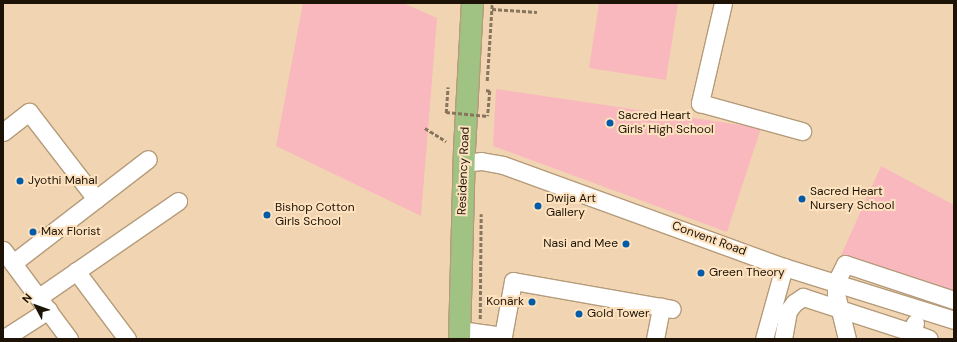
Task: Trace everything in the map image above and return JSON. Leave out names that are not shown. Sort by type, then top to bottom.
[{"type":"main road","name":"Residency Road","points":[[466,334],[463,163],[472,3]]},
{"type":"street","points":[[723,3],[700,103],[802,131]]},
{"type":"street","points":[[3,132],[29,112],[96,199]]},
{"type":"street","points":[[14,264],[148,159]]},
{"type":"street","name":"Convent Road","points":[[463,163],[482,161],[503,164],[784,267],[954,320]]},
{"type":"street","points":[[3,339],[44,304],[76,271],[178,201]]},
{"type":"street","points":[[3,250],[69,339]]},
{"type":"street","points":[[847,339],[836,282],[845,264],[954,300]]},
{"type":"street","points":[[764,339],[784,267]]},
{"type":"street","points":[[76,271],[127,339]]},
{"type":"street","points":[[466,334],[503,336],[513,281],[666,308],[655,339]]},
{"type":"street","points":[[783,339],[788,311],[794,303],[803,297],[841,311],[911,332],[929,339]]},
{"type":"street","points":[[911,332],[920,310]]},
{"type":"path","points":[[484,118],[492,3]]},
{"type":"path","points":[[492,9],[537,12]]},
{"type":"path","points":[[449,80],[446,111],[488,116],[490,91],[486,90]]},
{"type":"path","points":[[425,128],[446,141]]},
{"type":"path","points":[[466,334],[481,206]]},
{"type":"shaded area","points":[[303,3],[403,3],[437,18],[421,216],[276,146]]},
{"type":"shaded area","points":[[599,3],[678,3],[666,80],[589,68]]},
{"type":"shaded area","points":[[496,89],[761,128],[727,232],[493,146]]},
{"type":"shaded area","points":[[881,166],[954,205],[954,298],[839,260]]},
{"type":"place","name":"Sacred Heart Girls' High School","points":[[610,123]]},
{"type":"place","name":"Jyothi Mahal","points":[[20,181]]},
{"type":"place","name":"Sacred Heart Nursery School","points":[[802,199]]},
{"type":"place","name":"Dwija Art Gallery","points":[[538,206]]},
{"type":"place","name":"Bishop Cotton Girls School","points":[[267,215]]},
{"type":"place","name":"Max Florist","points":[[33,232]]},
{"type":"place","name":"Nasi and Mee","points":[[626,244]]},
{"type":"place","name":"Green Theory","points":[[701,273]]},
{"type":"place","name":"Konārk","points":[[532,302]]},
{"type":"place","name":"Gold Tower","points":[[579,314]]}]
